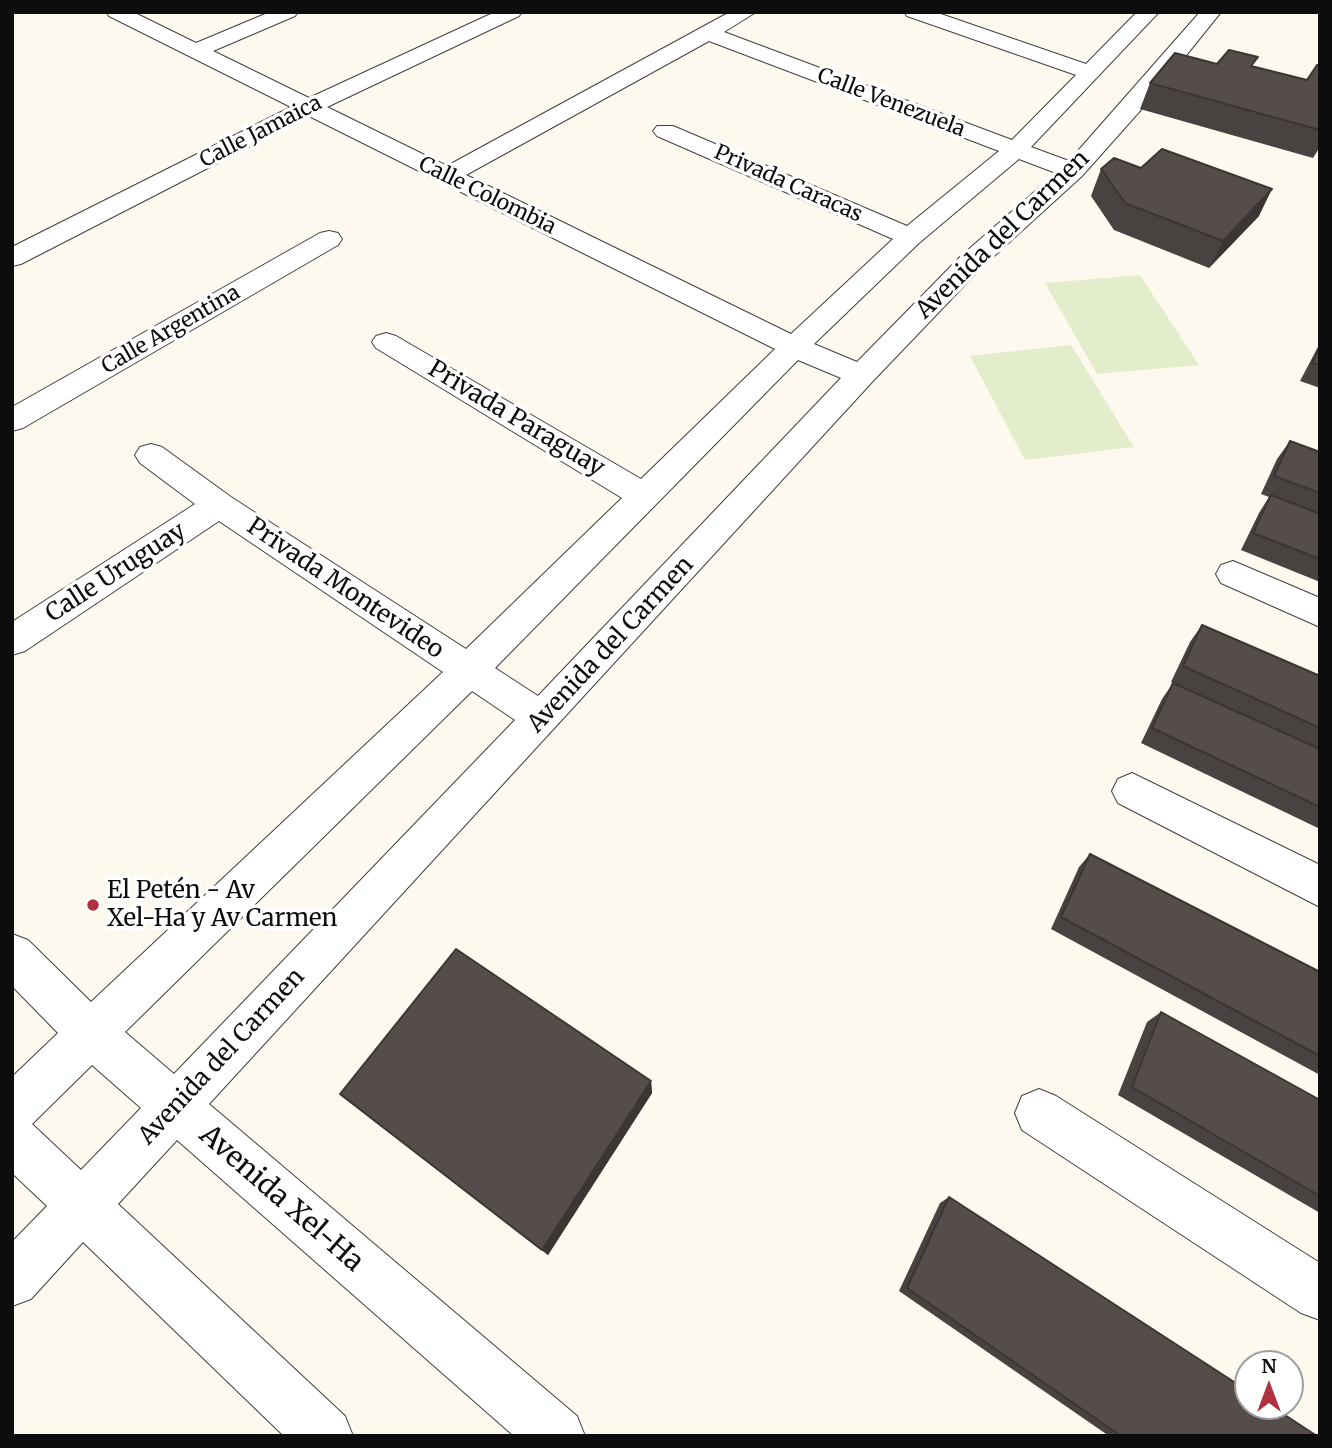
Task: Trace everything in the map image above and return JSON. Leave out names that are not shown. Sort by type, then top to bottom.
[{"type":"street","name":"Calle Colombia","points":[[116,12],[794,347],[861,375]]},
{"type":"street","points":[[195,51],[288,12]]},
{"type":"street","name":"Calle Jamaica","points":[[12,258],[309,107],[512,12]]},
{"type":"street","points":[[447,176],[746,12]]},
{"type":"street","points":[[914,12],[1092,73]]},
{"type":"street","points":[[12,1110],[468,671],[794,347],[910,237],[1015,150],[1149,12]]},
{"type":"street","name":"Avenida del Carmen","points":[[12,1280],[861,375],[971,261],[1073,171],[1147,89],[1202,14]]},
{"type":"street","name":"Calle Venezuela","points":[[709,34],[1073,171]]},
{"type":"street","name":"Privada Caracas","points":[[665,131],[910,237]]},
{"type":"street","name":"Calle Argentina","points":[[12,421],[329,239]]},
{"type":"street","name":"Privada Paraguay","points":[[386,342],[645,496]]},
{"type":"street","name":"Privada Montevideo","points":[[151,455],[219,505],[542,718]]},
{"type":"street","name":"Calle Uruguay","points":[[12,640],[219,505]]},
{"type":"street","points":[[1233,574],[1320,612]]},
{"type":"street","points":[[1132,791],[1320,887]]},
{"type":"street","name":"Avenida Xel-Ha","points":[[12,955],[90,1033],[557,1436]]},
{"type":"street","points":[[1039,1113],[1320,1294]]},
{"type":"street","points":[[12,1139],[325,1436]]},
{"type":"green space","points":[[1140,275],[1199,365],[1097,374],[1045,283]]},
{"type":"green space","points":[[1071,345],[1134,447],[1025,460],[970,356]]},
{"type":"building","points":[[1229,50],[1258,57],[1251,66],[1307,80],[1317,65],[1320,66],[1320,130],[1150,83],[1175,53],[1217,64]]},
{"type":"building","points":[[1162,149],[1272,189],[1223,241],[1125,203],[1101,169],[1114,158],[1141,168]]},
{"type":"building","points":[[1320,347],[1320,365],[1312,363]]},
{"type":"building","points":[[1290,441],[1320,452],[1320,493],[1274,476]]},
{"type":"building","points":[[1271,495],[1320,514],[1320,559],[1253,533]]},
{"type":"building","points":[[1202,625],[1320,676],[1320,728],[1183,666]]},
{"type":"building","points":[[1173,683],[1320,749],[1320,807],[1152,728]]},
{"type":"building","points":[[1090,854],[1320,972],[1320,1056],[1061,917]]},
{"type":"building","points":[[456,949],[651,1081],[542,1250],[340,1094]]},
{"type":"building","points":[[1161,1012],[1320,1100],[1320,1196],[1132,1087]]},
{"type":"building","points":[[949,1197],[1234,1382],[1234,1420],[1292,1420],[1317,1436],[1121,1436],[907,1288]]},
{"type":"place","name":"El Petén - Av Xel-Ha y Av Carmen","points":[[93,905]]}]
